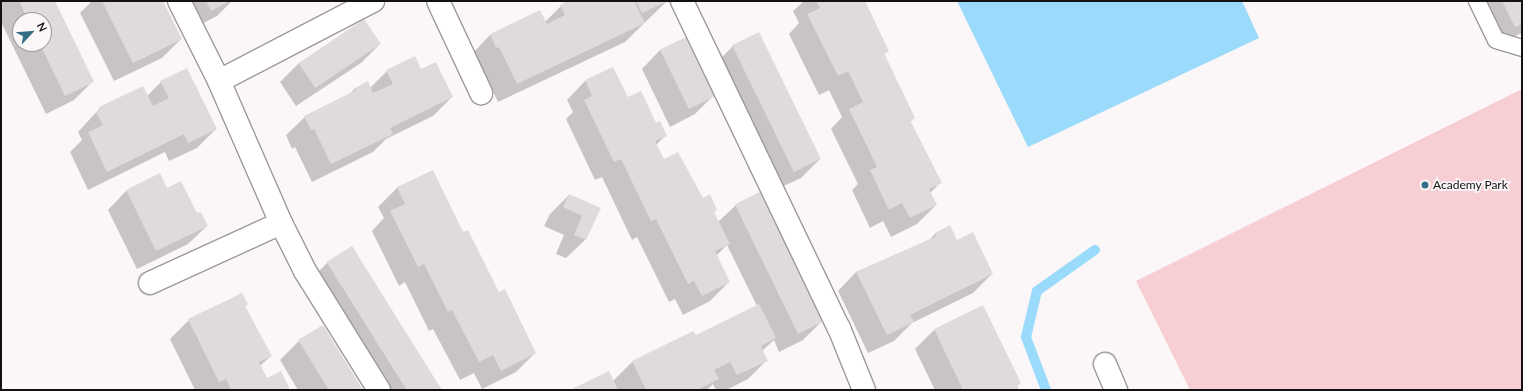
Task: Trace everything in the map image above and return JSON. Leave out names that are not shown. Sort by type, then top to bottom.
[{"type":"street","points":[[179,1],[219,80],[281,223],[305,271],[379,390]]},
{"type":"street","points":[[219,80],[373,1]]},
{"type":"street","points":[[438,1],[481,93]]},
{"type":"street","points":[[682,1],[839,328],[864,390]]},
{"type":"street","points":[[150,283],[281,223]]},
{"type":"street","points":[[1105,364],[1116,390]]},
{"type":"lane","points":[[1477,1],[1496,40],[1522,48]]},
{"type":"shaded area","name":"Academy Park","points":[[1522,89],[1522,390],[1190,390],[1136,281]]},
{"type":"water","points":[[957,1],[1242,1],[1259,38],[1028,147]]},
{"type":"building","points":[[19,1],[55,1],[94,82],[65,96],[44,52],[52,52],[52,12],[24,12]]},
{"type":"building","points":[[102,1],[163,1],[182,39],[133,63]]},
{"type":"building","points":[[206,1],[230,1],[211,11]]},
{"type":"building","points":[[567,1],[634,1],[645,23],[517,84],[499,47],[496,48],[490,34],[540,10],[547,24],[565,15],[560,5]]},
{"type":"building","points":[[636,1],[668,1],[642,13]]},
{"type":"building","points":[[816,1],[865,1],[889,51],[884,53],[915,118],[910,120],[942,183],[929,189],[937,205],[910,218],[902,203],[889,210],[870,170],[877,167],[849,109],[863,102],[848,71],[838,76],[807,14],[820,8]]},
{"type":"building","points":[[1502,1],[1522,1],[1522,24],[1515,27]]},
{"type":"building","points":[[364,19],[381,44],[315,88],[299,63]]},
{"type":"building","points":[[759,32],[821,159],[794,172],[732,45]]},
{"type":"building","points":[[686,37],[715,96],[689,109],[660,50]]},
{"type":"building","points":[[415,56],[421,69],[436,62],[453,97],[390,128],[393,134],[331,164],[314,129],[311,130],[304,116],[356,90],[355,88],[368,81],[373,93],[393,84],[386,70]]},
{"type":"building","points":[[613,67],[628,97],[641,91],[656,123],[660,121],[667,136],[655,141],[664,159],[678,152],[703,198],[710,194],[717,210],[714,212],[730,244],[715,251],[730,282],[702,296],[694,281],[688,284],[656,219],[651,221],[621,159],[614,162],[584,100],[592,96],[585,80]]},
{"type":"building","points":[[187,68],[217,129],[188,143],[184,134],[107,172],[88,132],[103,125],[96,112],[100,110],[99,107],[143,86],[153,106],[169,98],[160,81]]},
{"type":"building","points":[[433,170],[463,232],[468,230],[499,292],[505,289],[536,353],[501,371],[493,355],[479,362],[452,310],[448,312],[424,264],[418,267],[390,211],[405,204],[397,187]]},
{"type":"building","points":[[160,173],[167,188],[181,181],[197,213],[201,212],[208,226],[156,251],[126,190]]},
{"type":"building","points":[[760,192],[823,321],[798,334],[735,204]]},
{"type":"building","points":[[569,194],[601,208],[586,240],[574,235],[582,216],[563,207]]},
{"type":"building","points":[[950,225],[957,240],[973,232],[993,274],[910,315],[914,322],[887,335],[856,272],[937,236],[935,233]]},
{"type":"building","points":[[352,246],[442,390],[407,390],[327,262]]},
{"type":"building","points":[[242,293],[248,304],[245,306],[272,356],[259,362],[267,378],[281,371],[290,390],[231,390],[226,379],[219,382],[188,319]]},
{"type":"building","points":[[759,304],[776,338],[761,346],[768,361],[737,375],[730,362],[714,370],[719,379],[697,390],[646,390],[632,361],[693,331],[696,335]]},
{"type":"building","points":[[983,305],[1021,383],[1017,385],[1019,390],[963,390],[934,329]]},
{"type":"building","points":[[323,325],[363,390],[329,390],[298,340]]},
{"type":"building","points":[[609,371],[618,390],[570,390]]},
{"type":"waterway","points":[[1046,390],[1026,337],[1037,291],[1095,250]]},
{"type":"place","name":"Academy Park","points":[[1425,185]]}]
